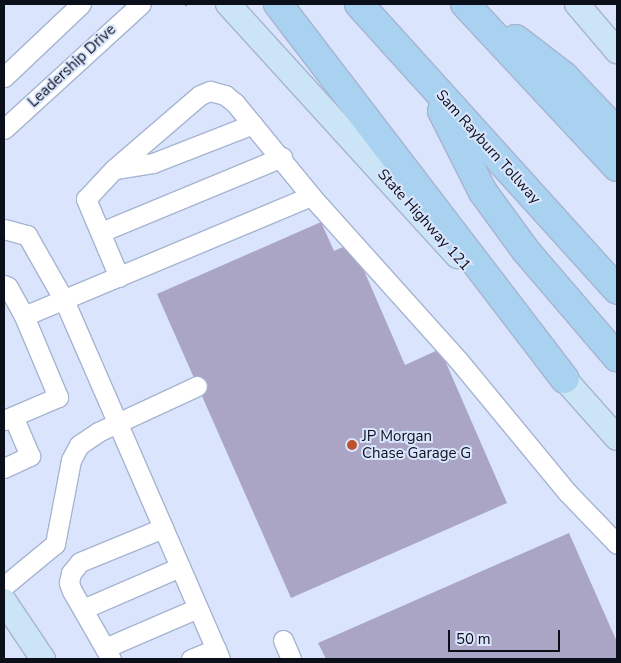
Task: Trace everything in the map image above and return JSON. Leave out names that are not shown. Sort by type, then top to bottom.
[{"type":"highway","points":[[278,4],[565,379]]},
{"type":"highway","name":"Sam Rayburn Tollway","points":[[359,4],[617,290]]},
{"type":"highway","points":[[465,4],[617,167]]},
{"type":"highway","points":[[469,4],[564,76],[617,132]]},
{"type":"highway","points":[[426,78],[483,192],[526,251],[617,357]]},
{"type":"main road","name":"State Highway 121","points":[[228,4],[617,438]]},
{"type":"main road","points":[[577,4],[617,51]]},
{"type":"main road","points":[[4,600],[43,659]]},
{"type":"street","points":[[4,76],[81,4]]},
{"type":"street","name":"Leadership Drive","points":[[4,129],[141,4]]},
{"type":"street","points":[[119,276],[86,199],[114,169],[200,95],[210,91],[225,94],[282,157],[311,196],[458,361],[567,492],[617,544]]},
{"type":"street","points":[[114,169],[153,163],[253,124]]},
{"type":"street","points":[[101,232],[282,157]]},
{"type":"street","points":[[24,316],[311,196]]},
{"type":"street","points":[[4,229],[26,235],[64,300],[218,654],[191,659]]},
{"type":"street","points":[[4,285],[8,287],[24,316],[58,397],[8,418],[30,456],[4,468]]},
{"type":"street","points":[[4,586],[54,544],[71,460],[79,445],[197,386]]},
{"type":"street","points":[[163,528],[80,562],[71,573],[69,583],[108,654],[198,608]]},
{"type":"street","points":[[83,609],[180,567]]},
{"type":"street","points":[[283,640],[291,659]]},
{"type":"building","name":"JP Morgan Chase Garage G","points":[[321,222],[334,251],[352,243],[405,365],[440,349],[507,503],[291,598],[157,294]]},
{"type":"building","points":[[569,533],[617,642],[617,659],[326,659],[318,643]]},
{"type":"place","name":"JP Morgan Chase Garage G","points":[[352,445]]}]
